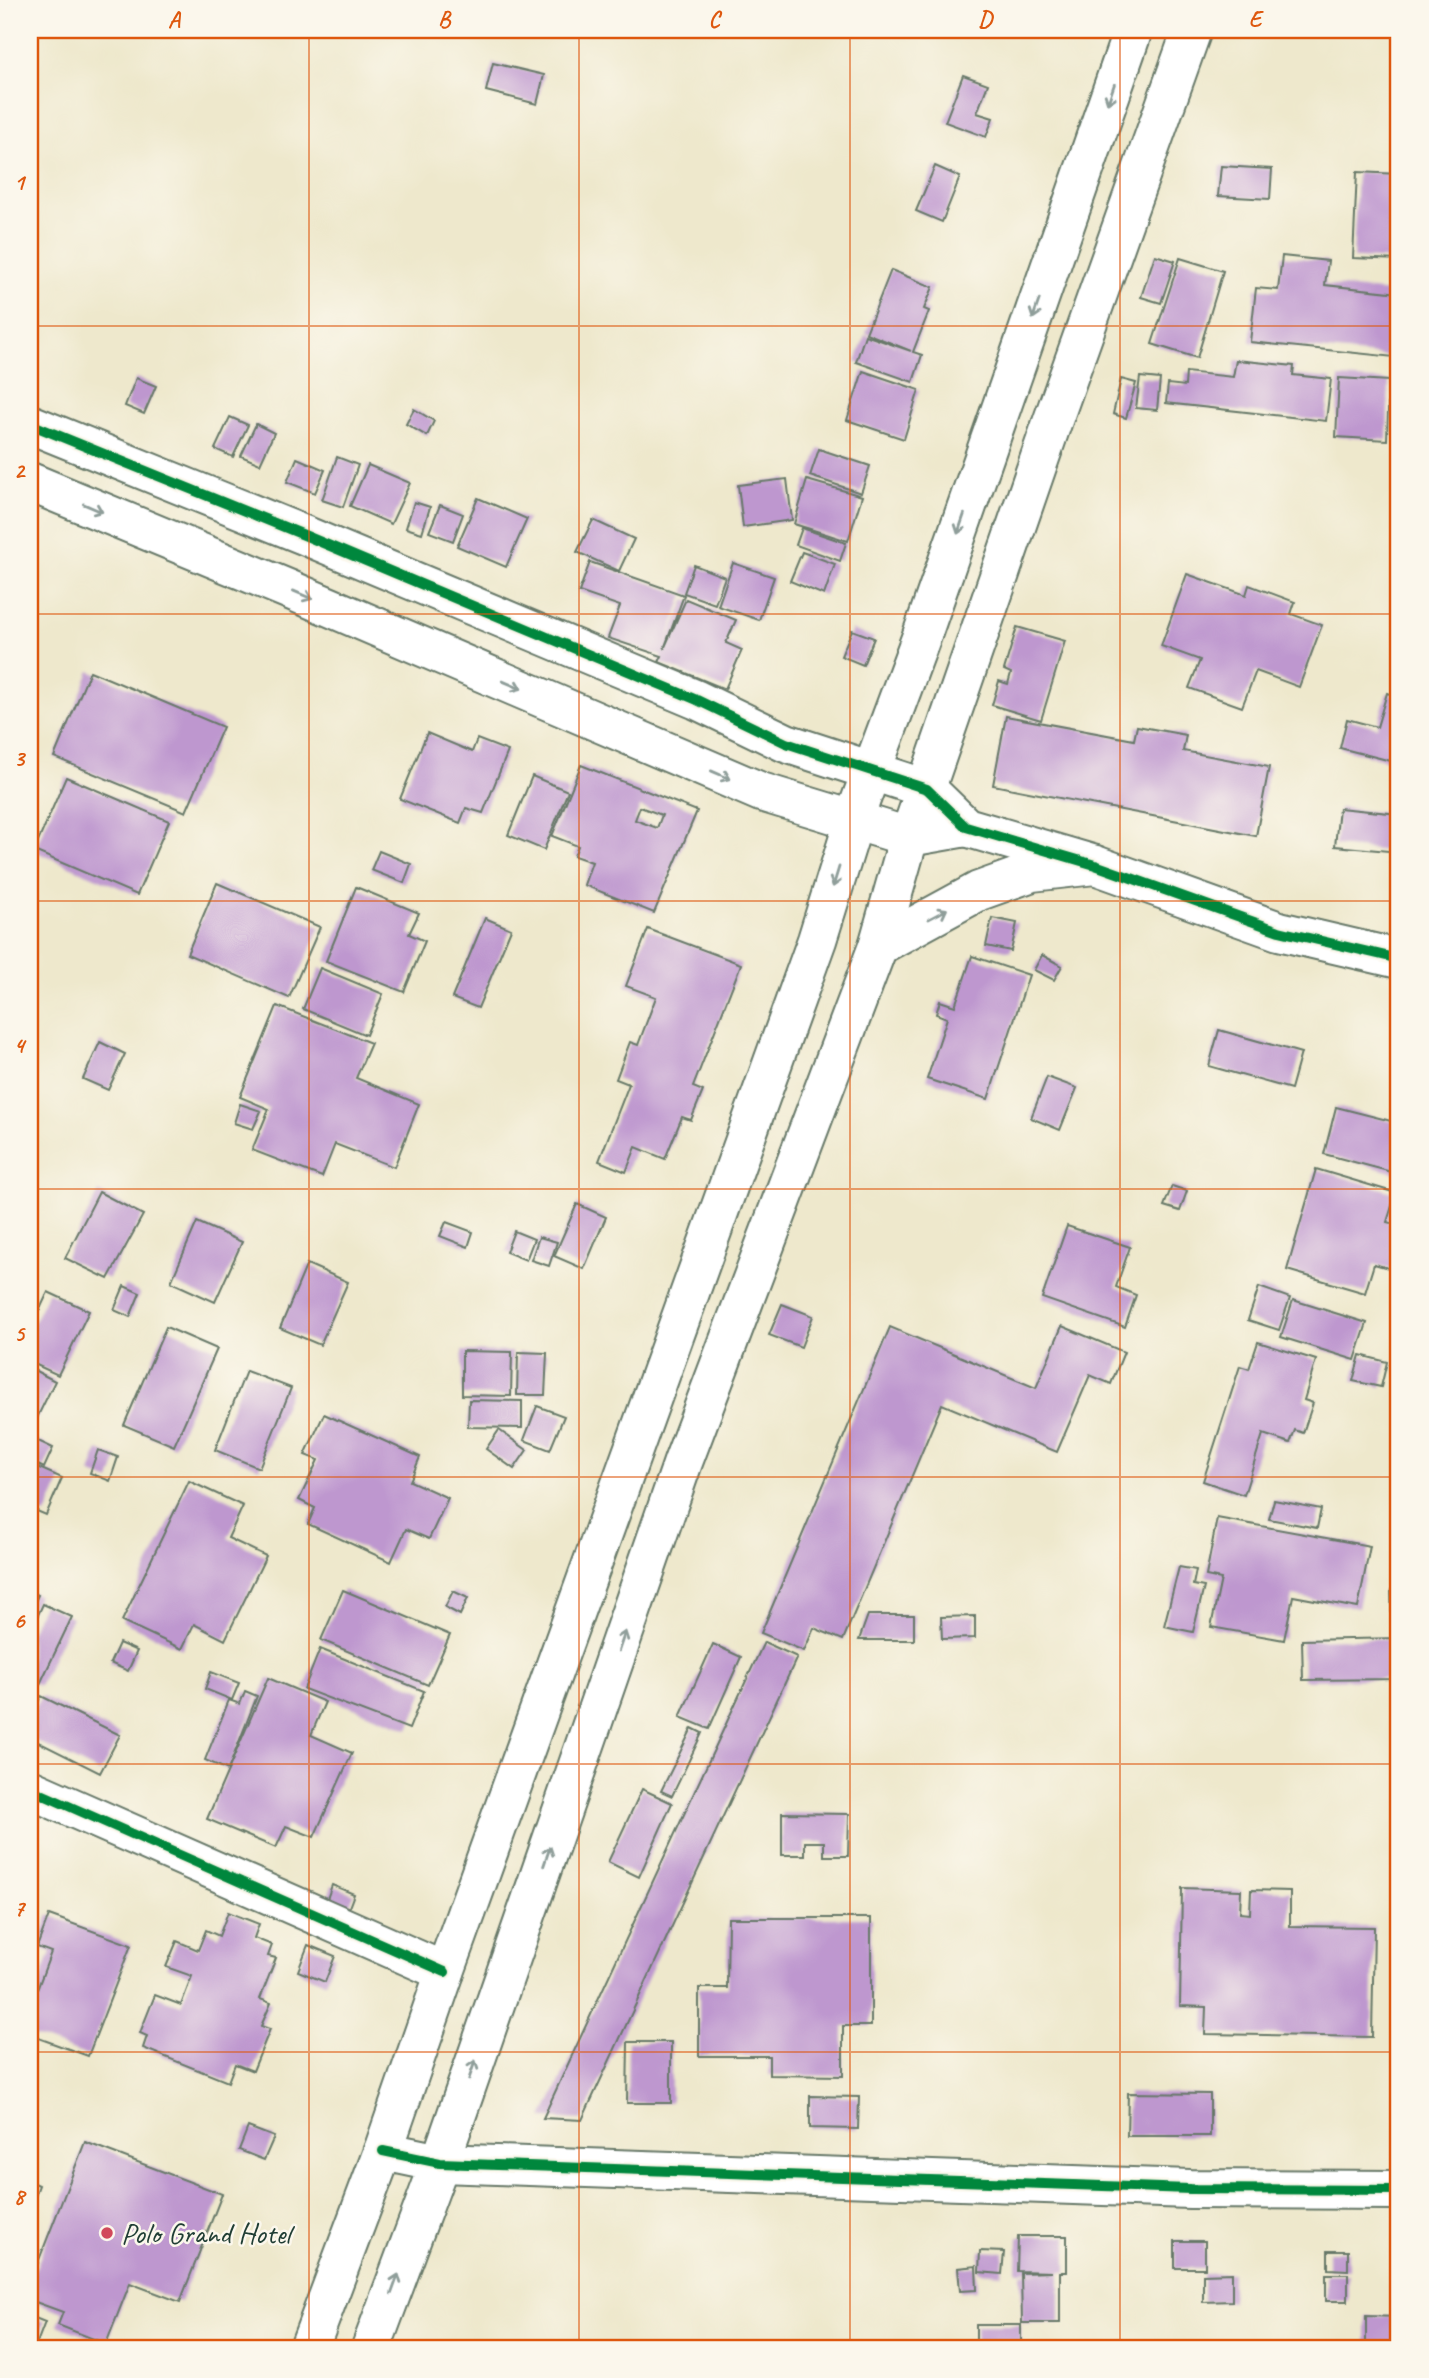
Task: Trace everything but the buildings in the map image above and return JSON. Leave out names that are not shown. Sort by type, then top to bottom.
[{"type":"main road","points":[[309,2348],[383,2151],[444,1972],[798,992],[871,771],[1133,30]]},
{"type":"main road","points":[[371,2348],[439,2163],[683,1462],[878,946],[909,837],[1053,420],[1192,30]]},
{"type":"main road","points":[[30,424],[304,535],[697,700],[786,743],[927,789],[966,827]]},
{"type":"main road","points":[[30,482],[288,589],[761,792],[909,837],[966,827],[1095,865],[1279,931],[1399,959]]},
{"type":"main road","points":[[878,946],[979,891],[1032,873],[1095,865]]},
{"type":"main road","points":[[30,1789],[444,1972]]},
{"type":"main road","points":[[383,2151],[439,2163],[1177,2189],[1399,2190]]},
{"type":"cycle path","points":[[30,424],[304,535],[697,700],[786,743],[927,789],[966,827],[1095,865],[1279,931],[1399,959]]},
{"type":"cycle path","points":[[30,1789],[445,1972]]},
{"type":"cycle path","points":[[383,2151],[440,2163],[1190,2189],[1399,2190]]},
{"type":"place","name":"Polo Grand Hotel","points":[[107,2233]]}]
